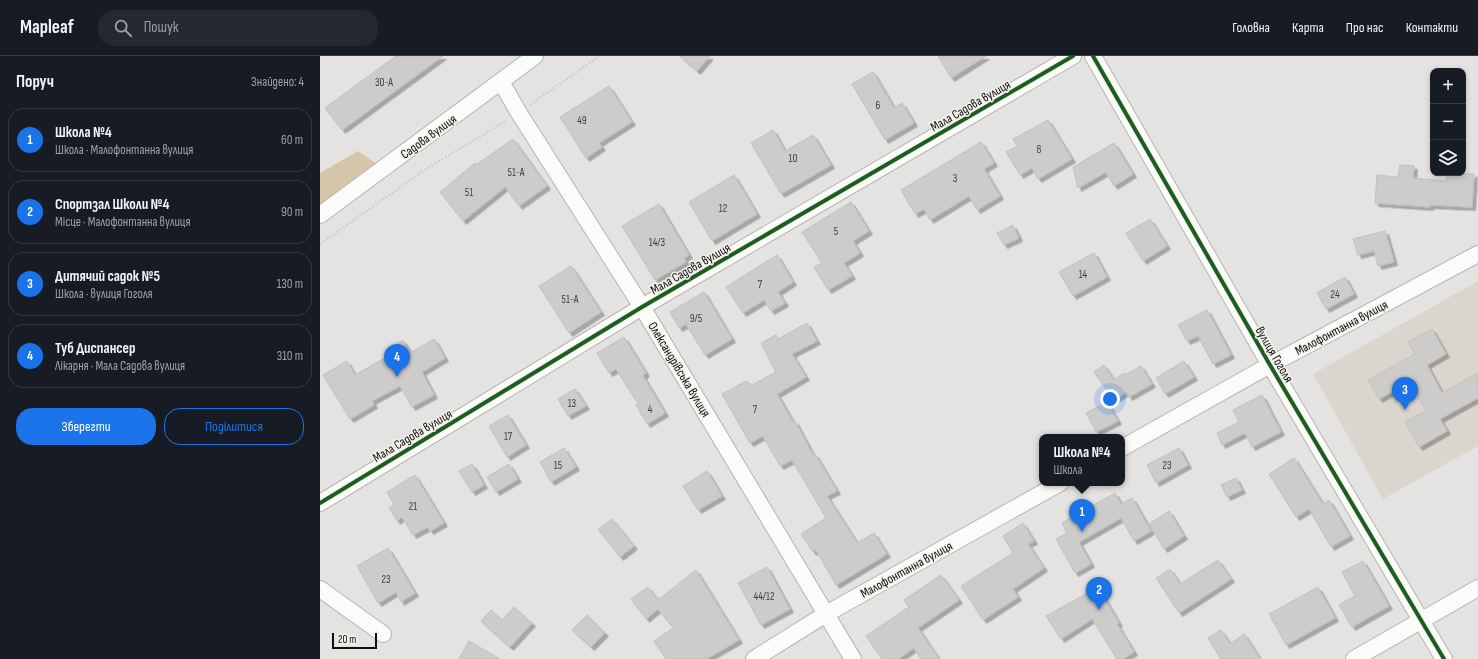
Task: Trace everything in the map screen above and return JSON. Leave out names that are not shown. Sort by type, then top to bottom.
[{"type":"street","name":"Садова вулиця","points":[[320,215],[535,56]]},
{"type":"street","name":"Мала Садова вулиця","points":[[320,503],[642,307],[1073,56]]},
{"type":"street","name":"вулиця Гоголя","points":[[1093,56],[1270,365],[1444,659]]},
{"type":"street","name":"Олександрівська вулиця","points":[[501,82],[519,113],[642,307],[854,659]]},
{"type":"street","name":"Малофонтанна вулиця","points":[[1125,446],[1270,365],[1478,254]]},
{"type":"street","name":"Малофонтанна вулиця","points":[[754,659],[826,614],[1055,486]]},
{"type":"street","points":[[1354,659],[1478,588]]},
{"type":"street","points":[[320,589],[383,634]]},
{"type":"path","points":[[320,244],[426,169],[519,113],[598,56]]},
{"type":"shaded area","points":[[358,151],[383,168],[320,215],[320,173]]},
{"type":"shaded area","points":[[1478,281],[1478,446],[1383,499],[1313,374]]},
{"type":"building","points":[[396,56],[443,56],[342,130],[325,108]]},
{"type":"building","points":[[680,56],[710,56],[697,71]]},
{"type":"building","points":[[938,56],[986,56],[951,78]]},
{"type":"building","points":[[873,72],[894,108],[902,103],[914,123],[885,140],[852,84]]},
{"type":"building","points":[[609,86],[632,122],[599,143],[602,147],[586,158],[560,117]]},
{"type":"building","points":[[1048,120],[1072,159],[1038,179],[1032,168],[1020,175],[1006,152],[1017,146],[1013,139]]},
{"type":"building","points":[[773,130],[785,151],[813,135],[831,165],[781,194],[751,143]]},
{"type":"building","points":[[513,139],[547,186],[519,206],[505,187],[463,221],[440,192],[475,163],[476,165]]},
{"type":"building","points":[[981,142],[994,163],[984,169],[1000,196],[977,210],[969,196],[930,220],[924,209],[915,214],[901,190]]},
{"type":"building","points":[[1114,143],[1133,174],[1114,186],[1106,172],[1078,188],[1073,167]]},
{"type":"building","points":[[1400,165],[1414,166],[1413,178],[1446,181],[1447,176],[1466,176],[1466,174],[1474,174],[1472,207],[1430,205],[1430,207],[1375,203],[1377,175],[1398,177]]},
{"type":"building","points":[[734,175],[757,214],[712,241],[689,202]]},
{"type":"building","points":[[851,202],[869,231],[853,241],[860,253],[844,263],[852,276],[828,290],[814,267],[822,263],[802,232]]},
{"type":"building","points":[[659,204],[689,255],[684,258],[686,262],[655,280],[622,226]]},
{"type":"building","points":[[1150,219],[1167,246],[1143,261],[1126,233]]},
{"type":"building","points":[[1013,225],[1019,238],[1004,245],[997,233]]},
{"type":"building","points":[[1385,231],[1394,262],[1378,266],[1374,251],[1358,255],[1353,239]]},
{"type":"building","points":[[1094,253],[1107,277],[1073,296],[1059,272]]},
{"type":"building","points":[[777,255],[793,282],[778,292],[785,303],[771,311],[764,300],[743,313],[726,287]]},
{"type":"building","points":[[571,266],[601,312],[569,333],[539,286]]},
{"type":"building","points":[[1345,277],[1354,294],[1326,309],[1317,293]]},
{"type":"building","points":[[704,292],[732,339],[705,355],[686,324],[679,328],[670,312]]},
{"type":"building","points":[[1207,310],[1231,355],[1213,364],[1198,336],[1187,341],[1178,325]]},
{"type":"building","points":[[807,323],[817,341],[792,354],[806,377],[777,394],[793,422],[795,421],[813,455],[815,454],[837,491],[827,496],[857,543],[874,533],[887,554],[836,585],[816,550],[813,552],[801,534],[826,518],[792,460],[780,466],[763,436],[750,443],[722,394],[746,381],[752,385],[776,372],[761,343],[776,335],[778,339]]},
{"type":"building","points":[[1432,329],[1446,354],[1427,365],[1442,393],[1478,373],[1478,398],[1440,419],[1447,431],[1419,447],[1405,422],[1426,411],[1410,382],[1379,399],[1368,380],[1415,354],[1408,342]]},
{"type":"building","points":[[624,337],[646,373],[643,376],[665,413],[647,424],[636,405],[638,404],[616,369],[609,373],[597,353]]},
{"type":"building","points":[[434,339],[445,358],[422,372],[434,395],[412,407],[400,386],[372,401],[374,405],[350,419],[323,375],[347,361],[355,375],[390,355],[387,350],[403,340],[410,353]]},
{"type":"building","points":[[1184,361],[1194,377],[1165,394],[1156,378]]},
{"type":"building","points":[[1104,365],[1114,380],[1124,373],[1125,375],[1141,366],[1152,384],[1129,397],[1126,392],[1114,400],[1094,372]]},
{"type":"building","points":[[575,389],[586,406],[568,416],[558,399]]},
{"type":"building","points":[[1262,395],[1281,432],[1252,447],[1245,433],[1222,445],[1217,433],[1239,422],[1233,410]]},
{"type":"building","points":[[1107,402],[1118,421],[1096,432],[1086,413]]},
{"type":"building","points":[[508,415],[526,445],[507,457],[489,426]]},
{"type":"building","points":[[564,448],[576,467],[551,482],[540,462]]},
{"type":"building","points":[[1179,448],[1188,465],[1156,483],[1147,465]]},
{"type":"building","points":[[1294,458],[1323,504],[1329,500],[1350,536],[1331,547],[1309,509],[1296,517],[1269,474]]},
{"type":"building","points":[[472,464],[484,485],[472,492],[459,471]]},
{"type":"building","points":[[509,464],[518,479],[496,492],[487,477]]},
{"type":"building","points":[[707,471],[722,496],[698,510],[683,486]]},
{"type":"building","points":[[415,475],[444,523],[430,531],[428,527],[413,535],[402,517],[397,521],[389,508],[394,505],[387,492]]},
{"type":"building","points":[[1236,478],[1242,490],[1227,497],[1221,485]]},
{"type":"building","points":[[1115,493],[1121,504],[1132,498],[1151,531],[1134,541],[1121,518],[1079,542],[1091,564],[1075,573],[1056,539],[1067,533],[1062,523]]},
{"type":"building","points":[[1169,511],[1184,536],[1164,549],[1149,524]]},
{"type":"building","points":[[612,519],[634,546],[620,557],[598,529]]},
{"type":"building","points":[[1023,523],[1034,541],[1028,544],[1044,568],[1013,589],[1018,597],[983,620],[961,586],[1013,553],[1003,536]]},
{"type":"building","points":[[388,548],[415,593],[401,602],[396,592],[378,603],[357,566]]},
{"type":"building","points":[[1218,560],[1231,579],[1179,613],[1156,578],[1170,569],[1180,584]]},
{"type":"building","points":[[1363,561],[1389,606],[1352,627],[1339,605],[1355,596],[1342,572]]},
{"type":"building","points":[[767,567],[790,609],[761,625],[738,583]]},
{"type":"building","points":[[696,570],[739,640],[706,659],[666,659],[654,641],[673,628],[658,609],[646,619],[631,599],[648,587],[658,600]]},
{"type":"building","points":[[941,575],[959,600],[918,628],[939,659],[921,659],[914,648],[898,659],[882,659],[866,636],[909,607],[904,600]]},
{"type":"building","points":[[1098,587],[1119,623],[1117,624],[1134,652],[1123,659],[1117,659],[1092,619],[1061,639],[1046,616]]},
{"type":"building","points":[[1318,587],[1335,618],[1286,645],[1269,614]]},
{"type":"building","points":[[514,607],[532,623],[510,647],[481,621],[491,610],[502,620]]},
{"type":"building","points":[[587,615],[605,633],[591,647],[572,630]]},
{"type":"building","points":[[1221,630],[1230,644],[1244,634],[1260,659],[1221,659],[1208,638]]},
{"type":"building","points":[[469,641],[500,659],[459,659]]},
{"type":"cycle path","points":[[320,503],[642,307],[1073,56]]},
{"type":"cycle path","points":[[1093,56],[1270,365],[1444,659]]},
{"type":"place","name":"Туб Диспансер","points":[[397,377]]},
{"type":"place","name":"Дитячий садок №5","points":[[1405,410]]},
{"type":"place","name":"Школа №4","points":[[1082,532]]},
{"type":"place","name":"Спортзал Школи №4","points":[[1099,610]]}]
